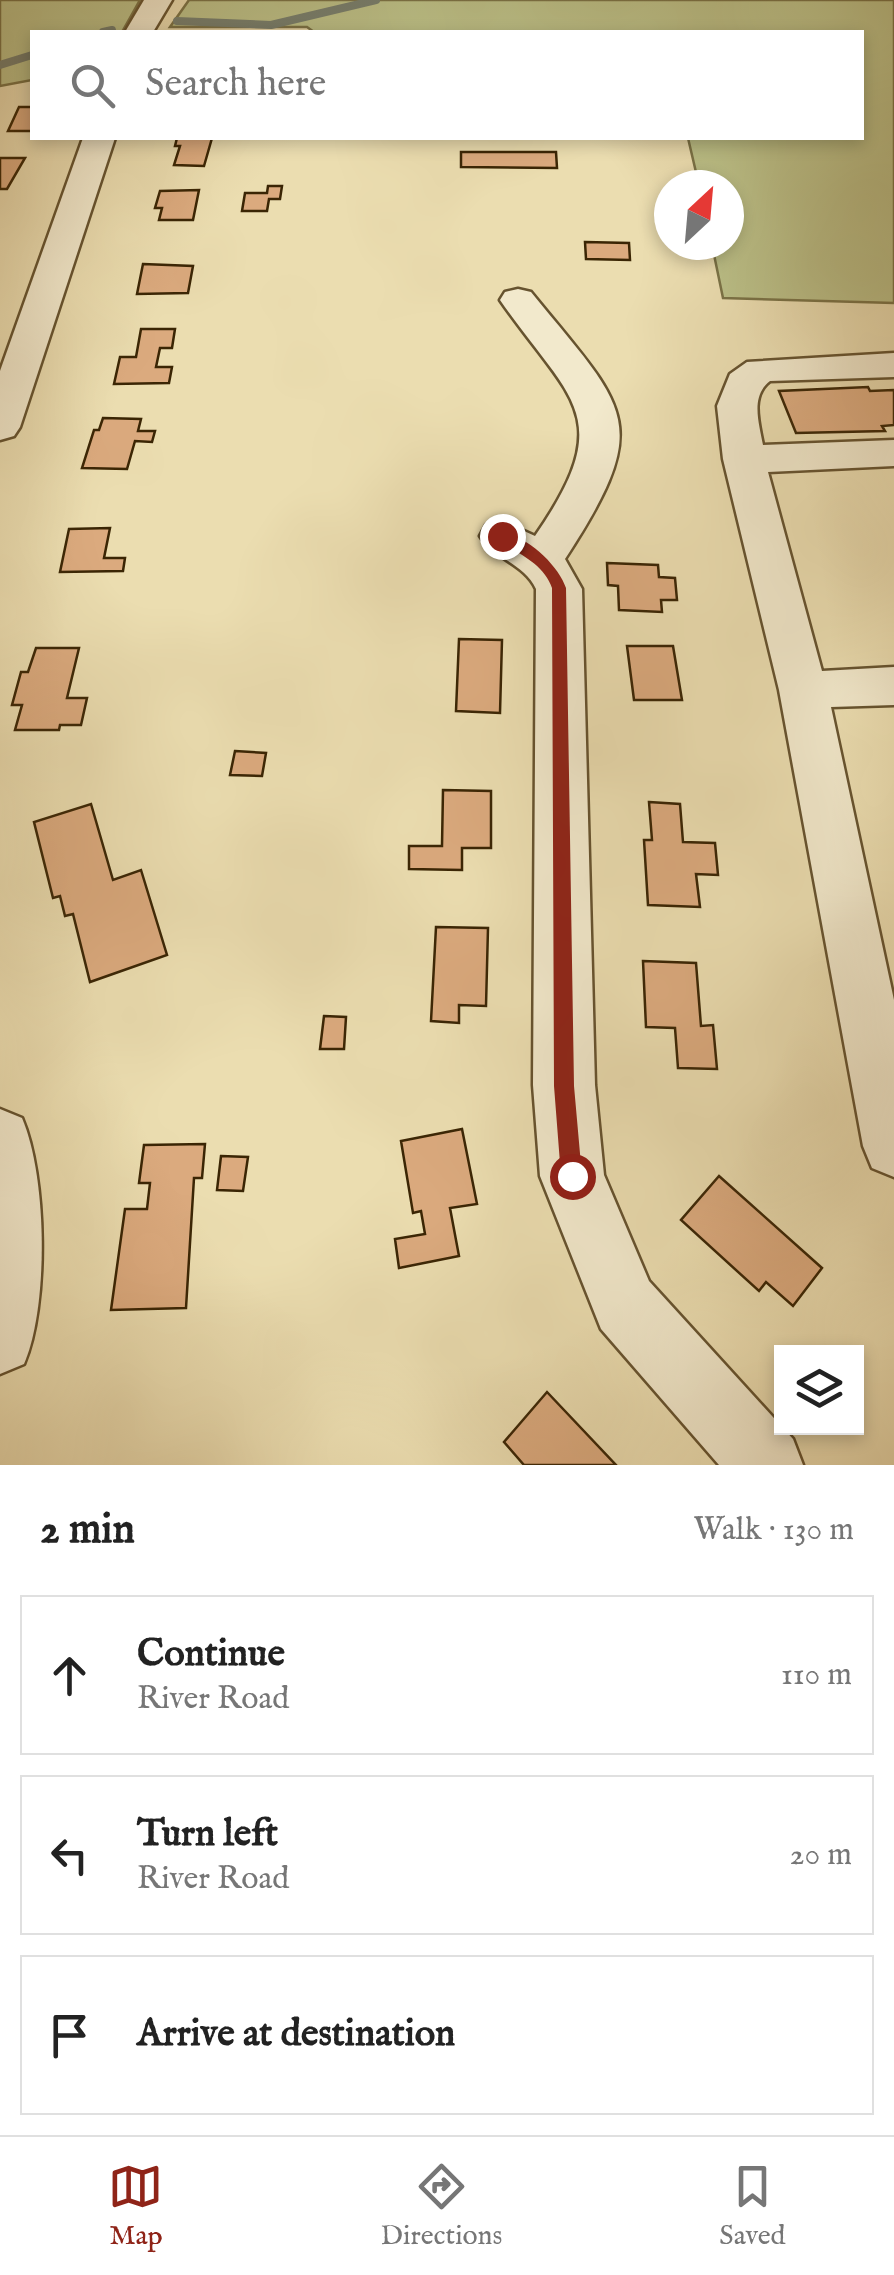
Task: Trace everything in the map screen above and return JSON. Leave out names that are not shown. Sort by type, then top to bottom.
[{"type":"street","points":[[140,30],[158,0]]},
{"type":"street","points":[[0,427],[98,140]]},
{"type":"street","points":[[518,300],[588,391],[600,417],[602,444],[583,491],[521,549],[554,574],[559,588],[564,1086],[572,1176],[624,1305],[768,1465]]},
{"type":"street","points":[[894,365],[761,370],[744,382],[736,406],[744,459],[802,690],[894,1146]]},
{"type":"street","points":[[744,459],[892,458]]},
{"type":"street","points":[[802,690],[894,686]]},
{"type":"street","points":[[0,1140],[9,1232],[0,1338]]},
{"type":"green space","points":[[0,0],[140,0],[123,30],[30,30],[30,80],[0,86]]},
{"type":"green space","points":[[189,0],[894,0],[894,303],[723,298],[715,260],[744,260],[744,170],[695,170],[688,140],[864,140],[864,30],[170,27]]},
{"type":"building","points":[[19,107],[30,107],[30,131],[8,131]]},
{"type":"building","points":[[176,140],[211,140],[204,166],[174,165],[180,146],[175,146]]},
{"type":"building","points":[[461,152],[556,152],[557,168],[461,167]]},
{"type":"building","points":[[0,158],[25,158],[7,189],[0,189]]},
{"type":"building","points":[[268,186],[282,186],[280,199],[269,199],[267,211],[242,211],[245,193],[267,193]]},
{"type":"building","points":[[199,190],[193,220],[159,220],[162,208],[155,208],[160,191]]},
{"type":"building","points":[[585,242],[629,243],[630,260],[586,259]]},
{"type":"building","points":[[143,264],[193,266],[188,293],[137,294]]},
{"type":"building","points":[[141,329],[175,329],[172,348],[160,348],[156,367],[172,367],[169,383],[114,384],[120,357],[136,357]]},
{"type":"building","points":[[868,387],[870,391],[894,390],[894,425],[882,426],[885,431],[796,433],[779,391]]},
{"type":"building","points":[[103,418],[141,419],[138,431],[155,431],[152,442],[135,441],[127,469],[82,468],[94,430],[99,430]]},
{"type":"building","points":[[110,528],[104,558],[125,558],[123,571],[60,572],[69,529]]},
{"type":"building","points":[[607,563],[658,565],[659,577],[675,578],[677,600],[661,600],[662,612],[619,610],[618,586],[608,585]]},
{"type":"building","points":[[459,639],[502,640],[500,713],[456,711]]},
{"type":"building","points":[[627,646],[673,646],[682,700],[634,700]]},
{"type":"building","points":[[36,648],[79,648],[67,698],[87,698],[81,725],[60,725],[59,730],[15,730],[22,705],[12,705],[21,672],[28,672]]},
{"type":"building","points":[[235,751],[266,753],[262,776],[230,775]]},
{"type":"building","points":[[443,790],[491,791],[491,848],[462,848],[462,870],[409,869],[409,846],[442,846]]},
{"type":"building","points":[[649,802],[680,804],[683,842],[715,843],[718,875],[696,874],[700,907],[648,905],[644,840],[652,840]]},
{"type":"building","points":[[91,804],[113,880],[141,870],[167,955],[90,982],[73,914],[65,916],[60,896],[53,898],[34,822]]},
{"type":"building","points":[[436,927],[488,928],[486,1006],[459,1005],[459,1023],[431,1021]]},
{"type":"building","points":[[643,961],[696,963],[701,1026],[713,1025],[717,1069],[678,1068],[675,1028],[646,1027]]},
{"type":"building","points":[[324,1016],[346,1017],[344,1049],[320,1049]]},
{"type":"building","points":[[462,1129],[477,1204],[450,1208],[459,1256],[399,1268],[395,1239],[425,1234],[421,1211],[413,1213],[401,1141]]},
{"type":"building","points":[[205,1144],[202,1178],[194,1178],[186,1308],[111,1310],[125,1209],[147,1209],[150,1183],[139,1183],[144,1145]]},
{"type":"building","points":[[221,1156],[248,1157],[243,1191],[217,1190]]},
{"type":"building","points":[[719,1176],[822,1268],[793,1306],[766,1282],[759,1291],[681,1220]]},
{"type":"building","points":[[547,1392],[616,1465],[524,1465],[504,1442]]},
{"type":"waterway","points":[[177,21],[271,25],[376,0]]},
{"type":"waterway","points":[[0,65],[30,56]]},
{"type":"route","points":[[502,536],[541,561],[554,574],[559,588],[564,1086],[572,1176]]}]
